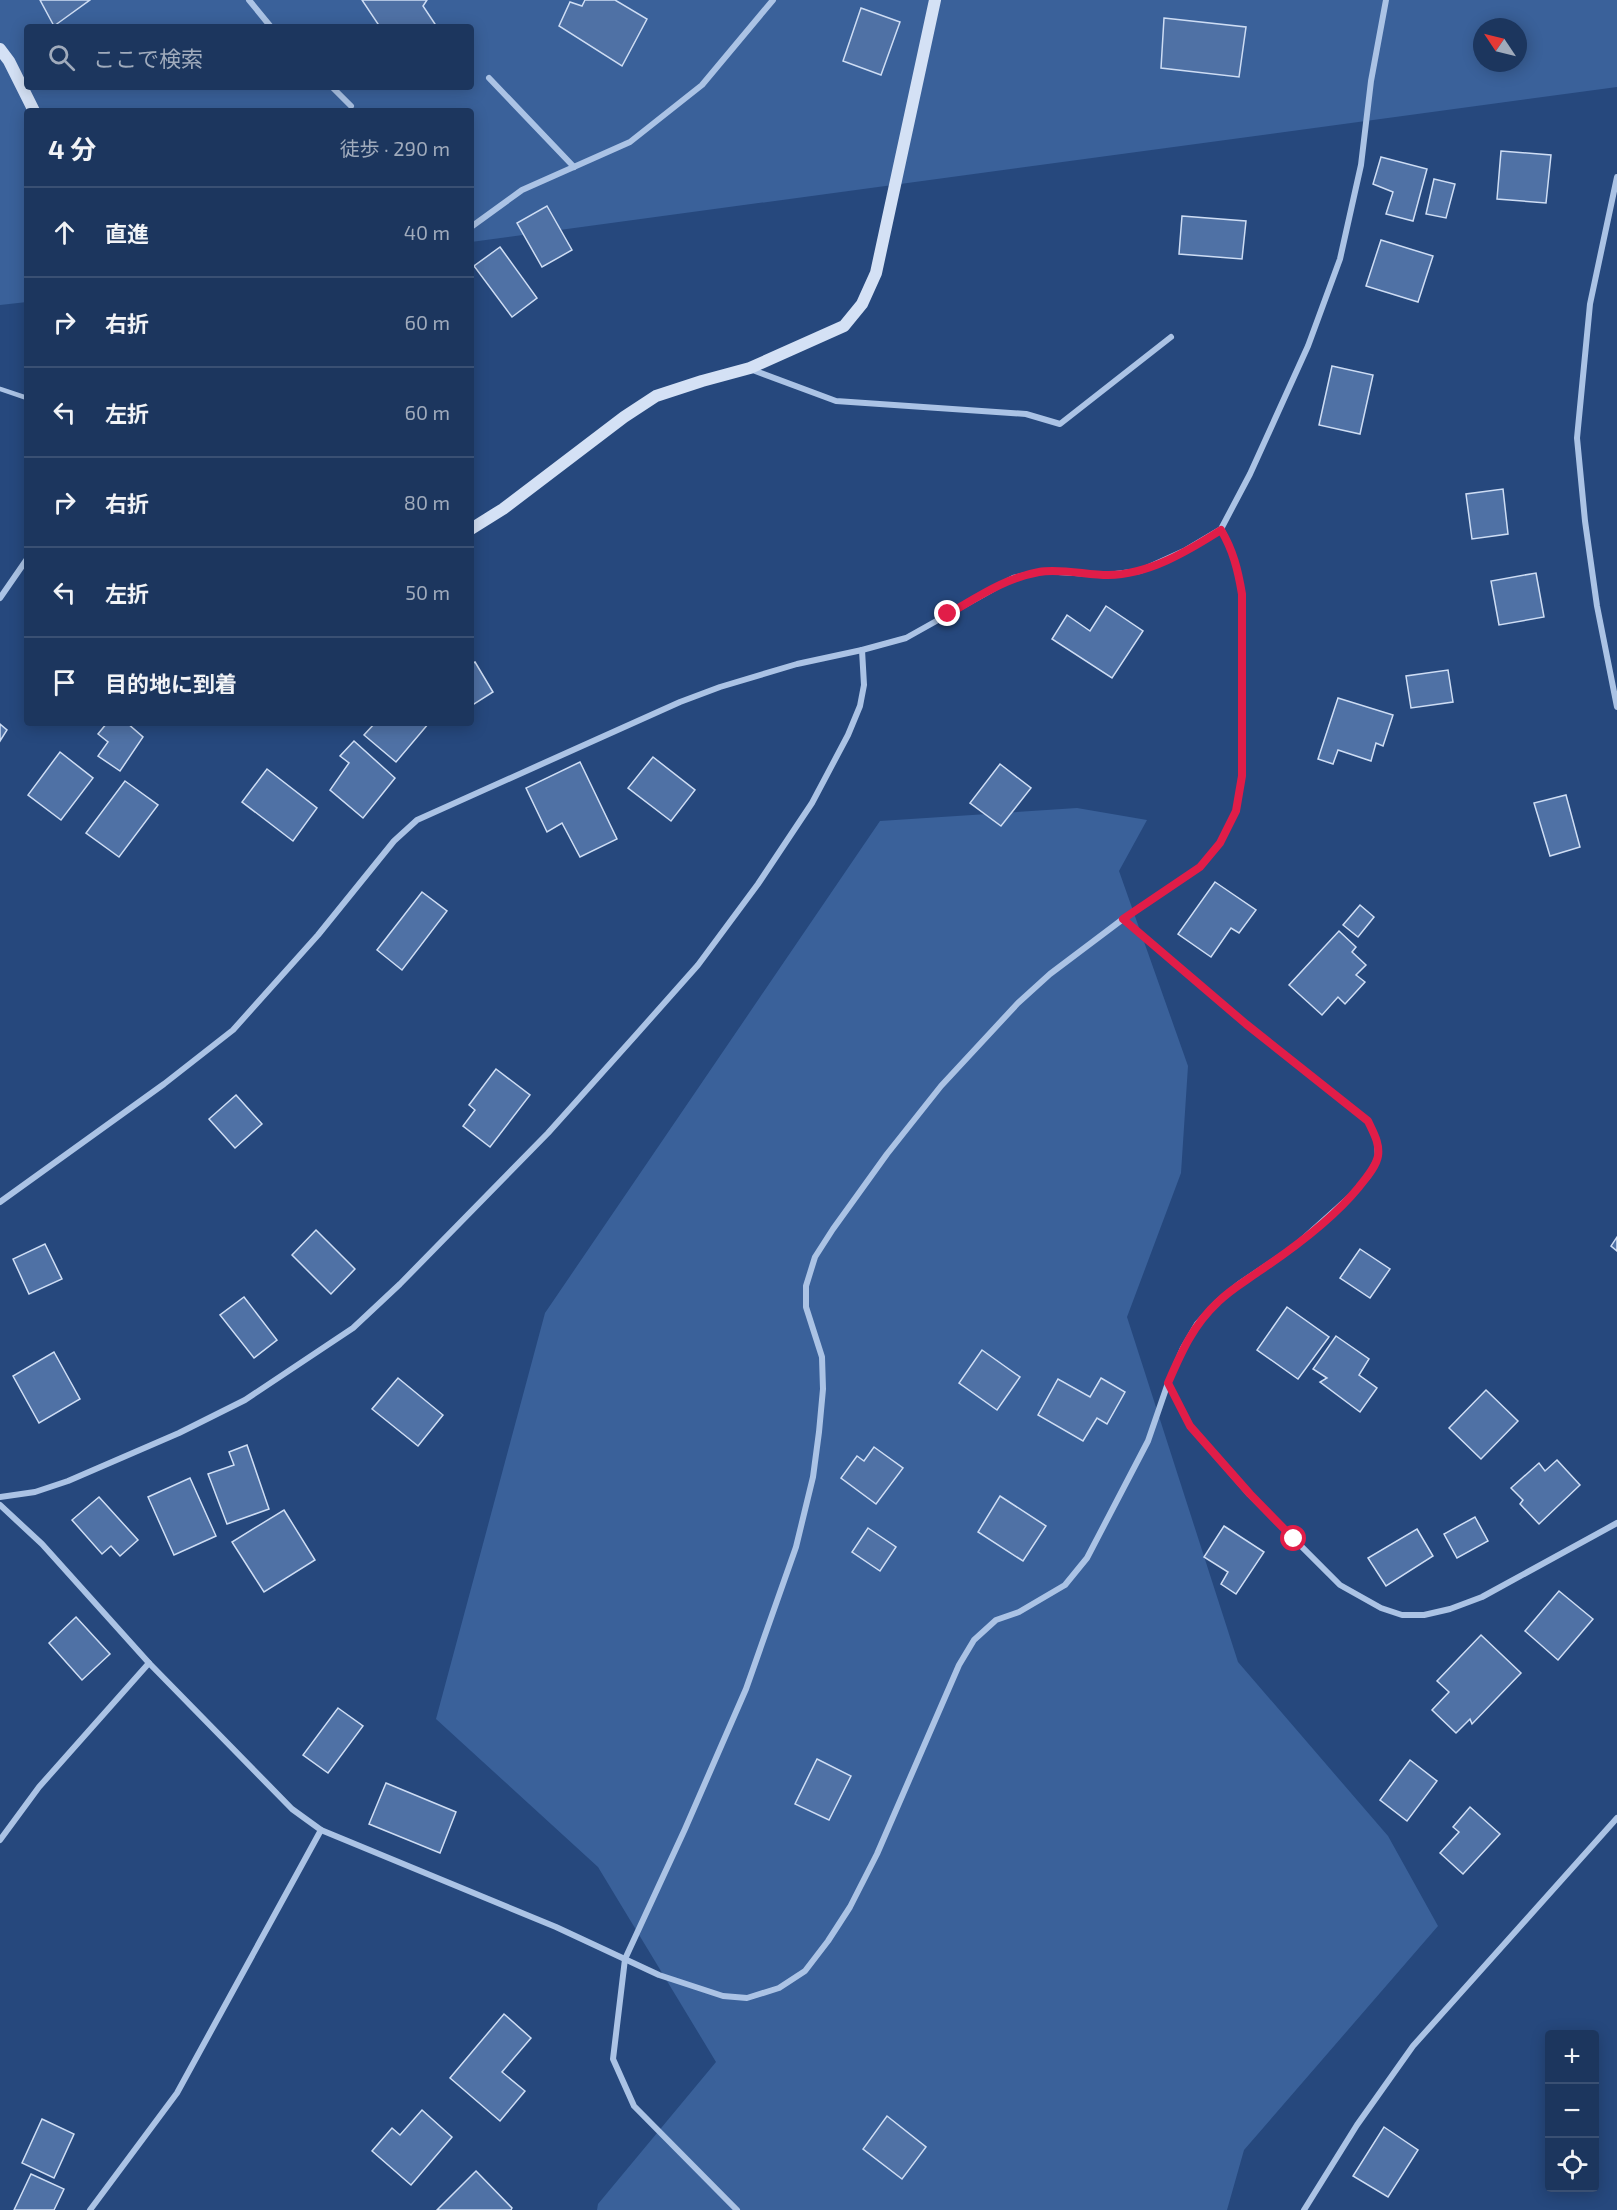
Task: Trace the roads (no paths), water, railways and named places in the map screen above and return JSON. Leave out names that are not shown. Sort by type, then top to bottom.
[{"type":"street","points":[[249,0],[269,24]]},
{"type":"street","points":[[474,225],[522,190],[630,141],[702,85],[773,0]]},
{"type":"street","points":[[474,527],[503,509],[615,423],[656,396],[750,368],[844,326],[862,304],[876,273],[935,0]]},
{"type":"street","points":[[0,1202],[164,1084],[233,1030],[318,935],[387,848],[417,820],[680,702],[720,687],[797,664],[906,638],[1013,578],[1042,571],[1107,575],[1140,571],[1184,551],[1221,530],[1250,474],[1308,346],[1340,259],[1361,165],[1371,81],[1386,0]]},
{"type":"street","points":[[0,49],[9,60],[33,108]]},
{"type":"street","points":[[489,78],[574,167]]},
{"type":"street","points":[[335,90],[351,106]]},
{"type":"street","points":[[1617,177],[1590,304],[1577,438],[1584,521],[1606,659],[1617,707]]},
{"type":"street","points":[[750,368],[836,401],[1026,414],[1060,424],[1171,337]]},
{"type":"street","points":[[737,2210],[634,2106],[613,2059],[625,1959],[686,1829],[746,1689],[796,1547],[813,1477],[823,1389],[822,1357],[806,1307],[806,1286],[815,1257],[832,1229],[887,1154],[941,1086],[1018,1003],[1050,974],[1123,919],[1200,867],[1220,843],[1236,811],[1242,776],[1242,594],[1237,566],[1221,530]]},
{"type":"street","points":[[0,598],[24,563]]},
{"type":"street","points":[[0,1497],[35,1492],[68,1481],[179,1433],[245,1400],[353,1328],[400,1284],[540,1142],[635,1036],[698,965],[758,884],[812,803],[848,735],[860,706],[864,685],[862,650]]},
{"type":"street","points":[[0,1505],[42,1544],[149,1663],[292,1809],[321,1830],[556,1927],[659,1975],[723,1996],[747,1998],[779,1988],[805,1971],[844,1915],[877,1854],[959,1665],[974,1640],[996,1620],[1019,1612],[1065,1585],[1087,1558],[1148,1441],[1168,1383],[1183,1348],[1197,1324],[1217,1302],[1294,1247],[1353,1194],[1369,1175],[1378,1156],[1377,1141],[1368,1121],[1246,1024],[1123,919]]},
{"type":"street","points":[[1168,1383],[1190,1426],[1257,1501],[1340,1585],[1381,1608],[1402,1615],[1424,1615],[1450,1609],[1482,1597],[1617,1523]]},
{"type":"street","points":[[0,1840],[39,1787],[149,1663]]},
{"type":"street","points":[[1304,2210],[1357,2125],[1413,2046],[1617,1818]]},
{"type":"street","points":[[90,2210],[177,2093],[321,1830]]},
{"type":"lane","points":[[0,389],[24,397]]}]
